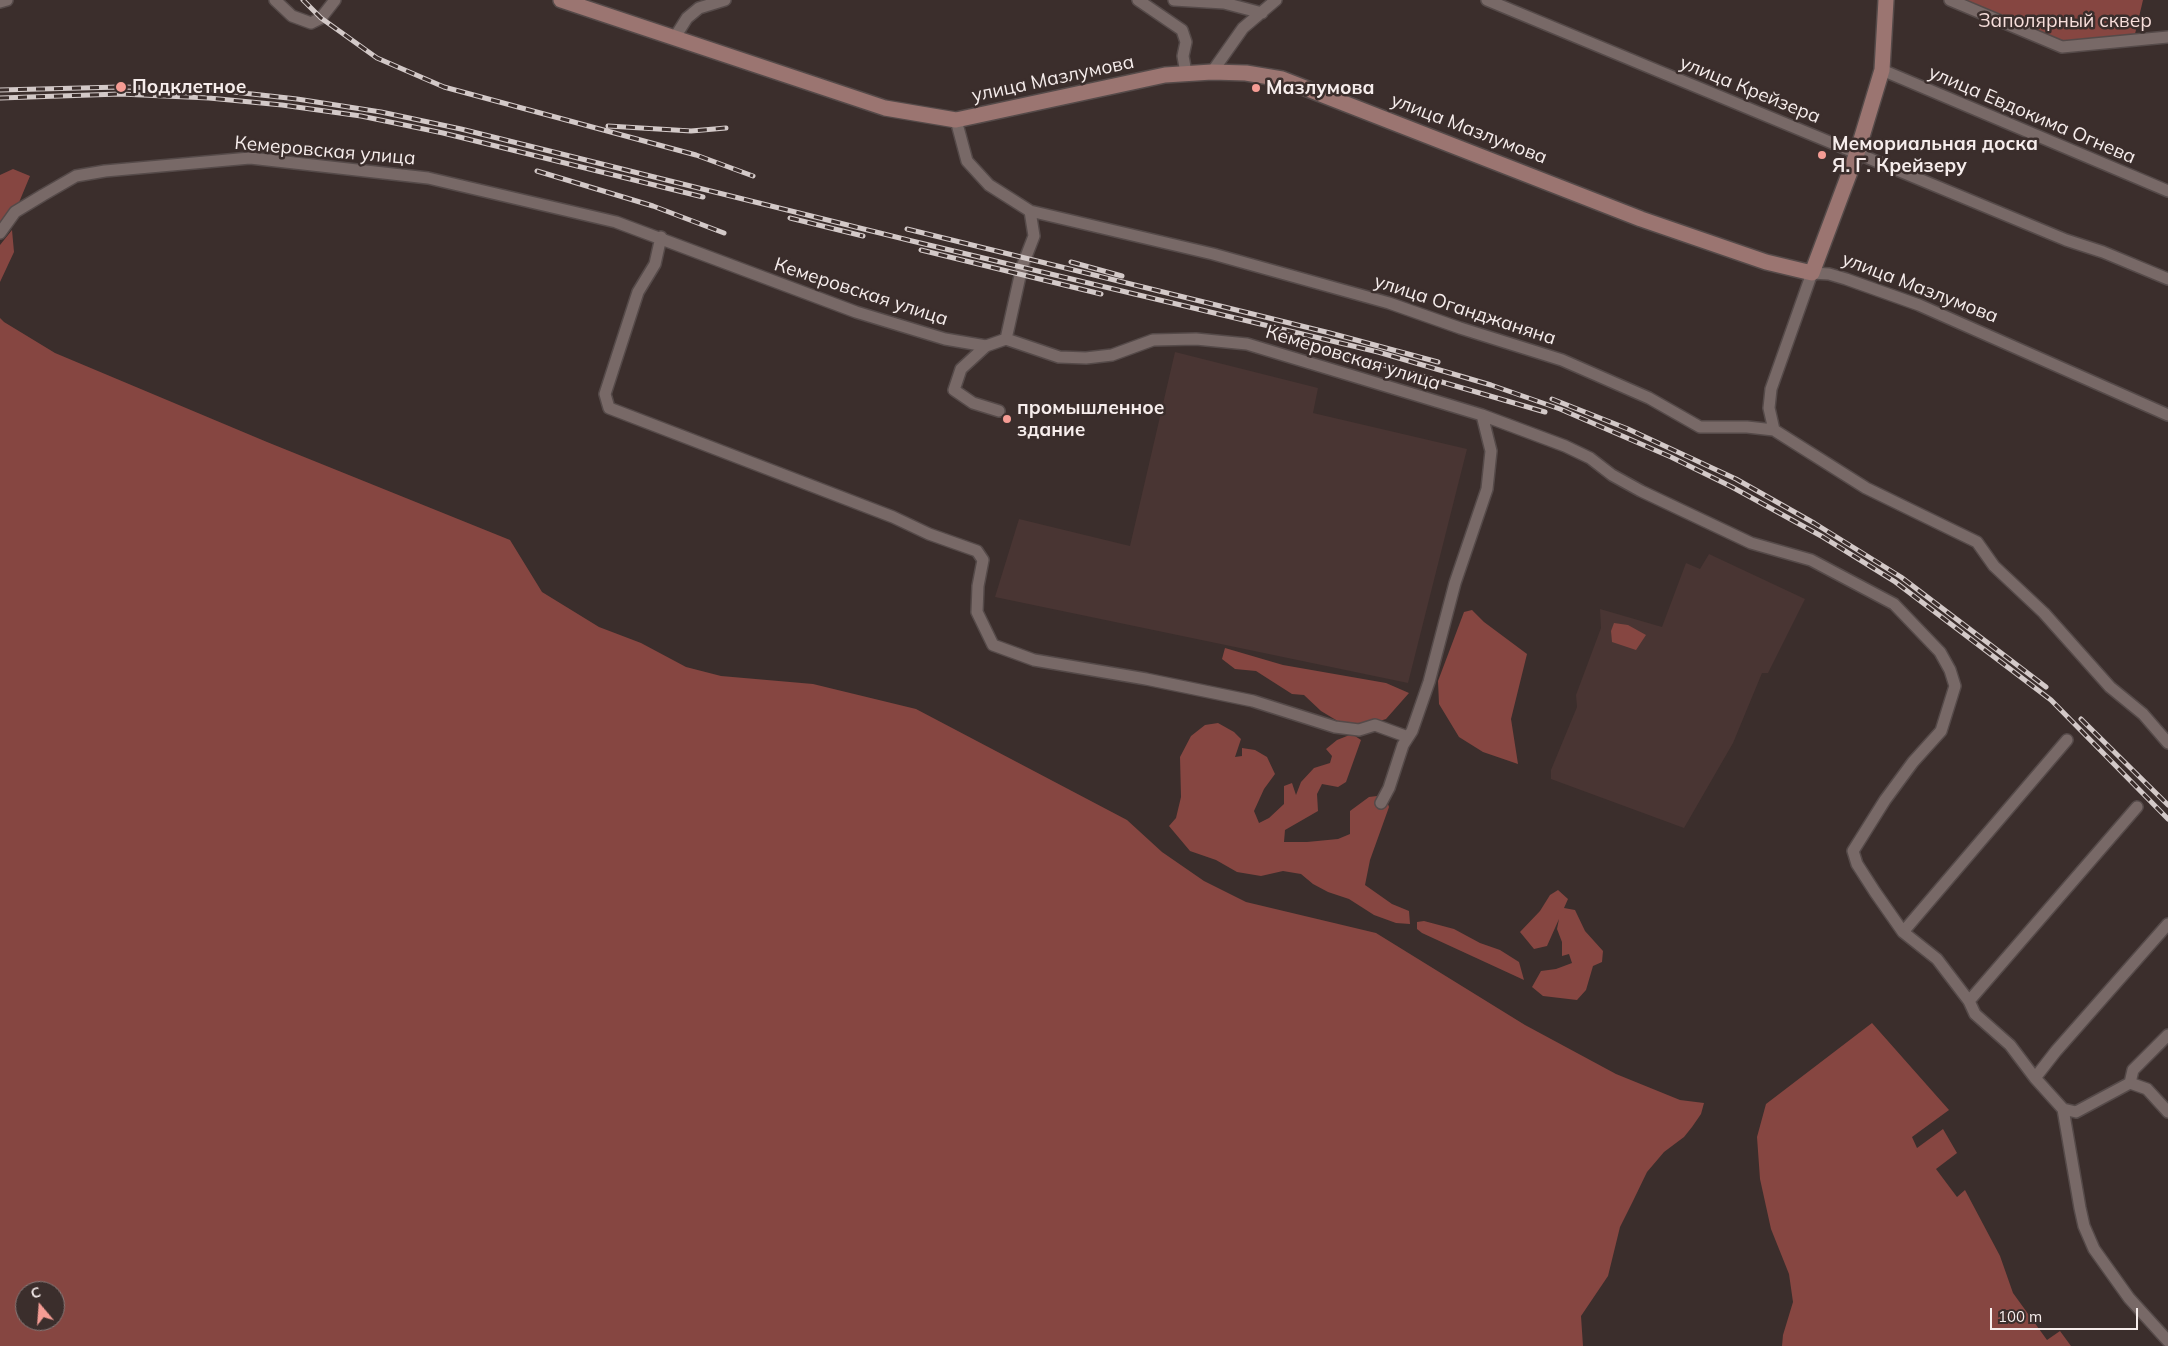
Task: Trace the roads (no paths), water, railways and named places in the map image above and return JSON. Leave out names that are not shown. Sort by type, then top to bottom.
[{"type":"street","points":[[275,0],[292,16],[311,23],[321,18],[335,0]]},
{"type":"street","name":"улица Мазлумова","points":[[561,0],[885,108],[956,120],[1099,89],[1186,73],[1246,73],[1282,79],[1641,219],[1766,262],[1812,273],[1829,274],[1919,305],[2168,415]]},
{"type":"street","points":[[674,37],[687,18],[699,8],[724,0]]},
{"type":"street","points":[[1138,0],[1182,30],[1186,42],[1183,56],[1186,73]]},
{"type":"street","points":[[1174,0],[1224,3],[1262,13]]},
{"type":"street","points":[[1212,72],[1243,28],[1276,0]]},
{"type":"street","name":"улица Крейзера","points":[[1487,0],[2066,240],[2103,252],[2168,278]]},
{"type":"street","points":[[1774,430],[1769,408],[1771,389],[1857,153],[1882,70],[1886,0]]},
{"type":"street","points":[[1950,0],[2062,47],[2168,37]]},
{"type":"street","name":"улица Евдокима Огнева","points":[[1882,70],[2168,191]]},
{"type":"street","name":"улица Оганджаняна","points":[[956,120],[967,161],[989,185],[1030,210],[1213,254],[1389,303],[1460,328],[1562,360],[1649,398],[1700,427],[1747,427],[1774,430],[1866,488],[1976,542],[1994,566],[2044,613],[2110,686],[2143,714],[2168,743]]},
{"type":"street","name":"Кемеровская улица","points":[[0,233],[15,212],[76,176],[126,169],[250,158],[428,178],[616,222],[661,237],[856,312],[945,338],[986,346]]},
{"type":"street","points":[[999,411],[973,403],[954,390],[961,369],[986,346],[1006,339],[1023,264],[1034,236],[1030,210]]},
{"type":"street","points":[[661,237],[655,264],[638,292],[605,394],[609,408],[893,517],[929,534],[977,551],[983,560],[978,586],[977,612],[993,645],[1034,660],[1146,679],[1253,701],[1335,727],[1359,730],[1375,725],[1408,737]]},
{"type":"street","name":"Кемеровская улица","points":[[1006,339],[1059,358],[1086,358],[1112,355],[1154,340],[1196,339],[1247,344],[1482,414],[1565,446],[1590,458],[1612,475],[1650,495],[1751,543],[1811,560],[1894,604],[1940,652],[1950,670],[1955,686],[1941,731],[1913,762],[1885,800],[1853,851],[1863,873],[1903,932]]},
{"type":"street","points":[[1381,802],[1389,788],[1403,745],[1408,737],[1429,682],[1455,583],[1487,489],[1491,451],[1482,414]]},
{"type":"street","points":[[2067,740],[1903,932],[1937,959],[1968,1001],[1975,1014],[2010,1045],[2035,1078],[2064,1109],[2076,1112],[2130,1083],[2134,1070],[2168,1035]]},
{"type":"street","points":[[1968,1001],[2137,807]]},
{"type":"street","points":[[2035,1078],[2168,924]]},
{"type":"street","points":[[2130,1083],[2147,1089],[2168,1112]]},
{"type":"street","points":[[2064,1109],[2080,1208],[2084,1226],[2094,1249],[2129,1298],[2168,1341]]},
{"type":"railway","points":[[303,0],[321,18],[377,58],[444,87],[696,155],[753,176]]},
{"type":"railway","points":[[0,90],[121,87],[207,89],[297,99],[381,112],[461,129],[912,241],[1378,352],[1491,385],[1560,409],[1671,457],[1732,487],[1823,537],[1894,581],[2051,700],[2168,819]]},
{"type":"railway","points":[[0,98],[120,94],[209,98],[282,105],[361,116],[443,133],[703,197]]},
{"type":"railway","points":[[608,126],[691,131],[726,128]]},
{"type":"railway","points":[[537,171],[653,206],[724,233]]},
{"type":"railway","points":[[790,218],[863,236]]},
{"type":"railway","points":[[907,229],[1330,333],[1438,362]]},
{"type":"railway","points":[[921,250],[1101,294]]},
{"type":"railway","points":[[1071,262],[1122,276]]},
{"type":"railway","points":[[1325,348],[1545,412]]},
{"type":"railway","points":[[1552,399],[1628,429],[1736,479],[1814,523],[1901,577],[2046,687]]},
{"type":"railway","points":[[2081,719],[2168,805]]},
{"type":"place","name":"Подклетное","points":[[121,87]]},
{"type":"place","name":"Мазлумова","points":[[1256,88]]},
{"type":"place","name":"Мемориальная доска Я. Г. Крейзеру","points":[[1822,155]]},
{"type":"place","name":"промышленное здание","points":[[1007,419]]},
{"type":"park label","name":"Заполярный сквер","points":[[2065,21]]}]
